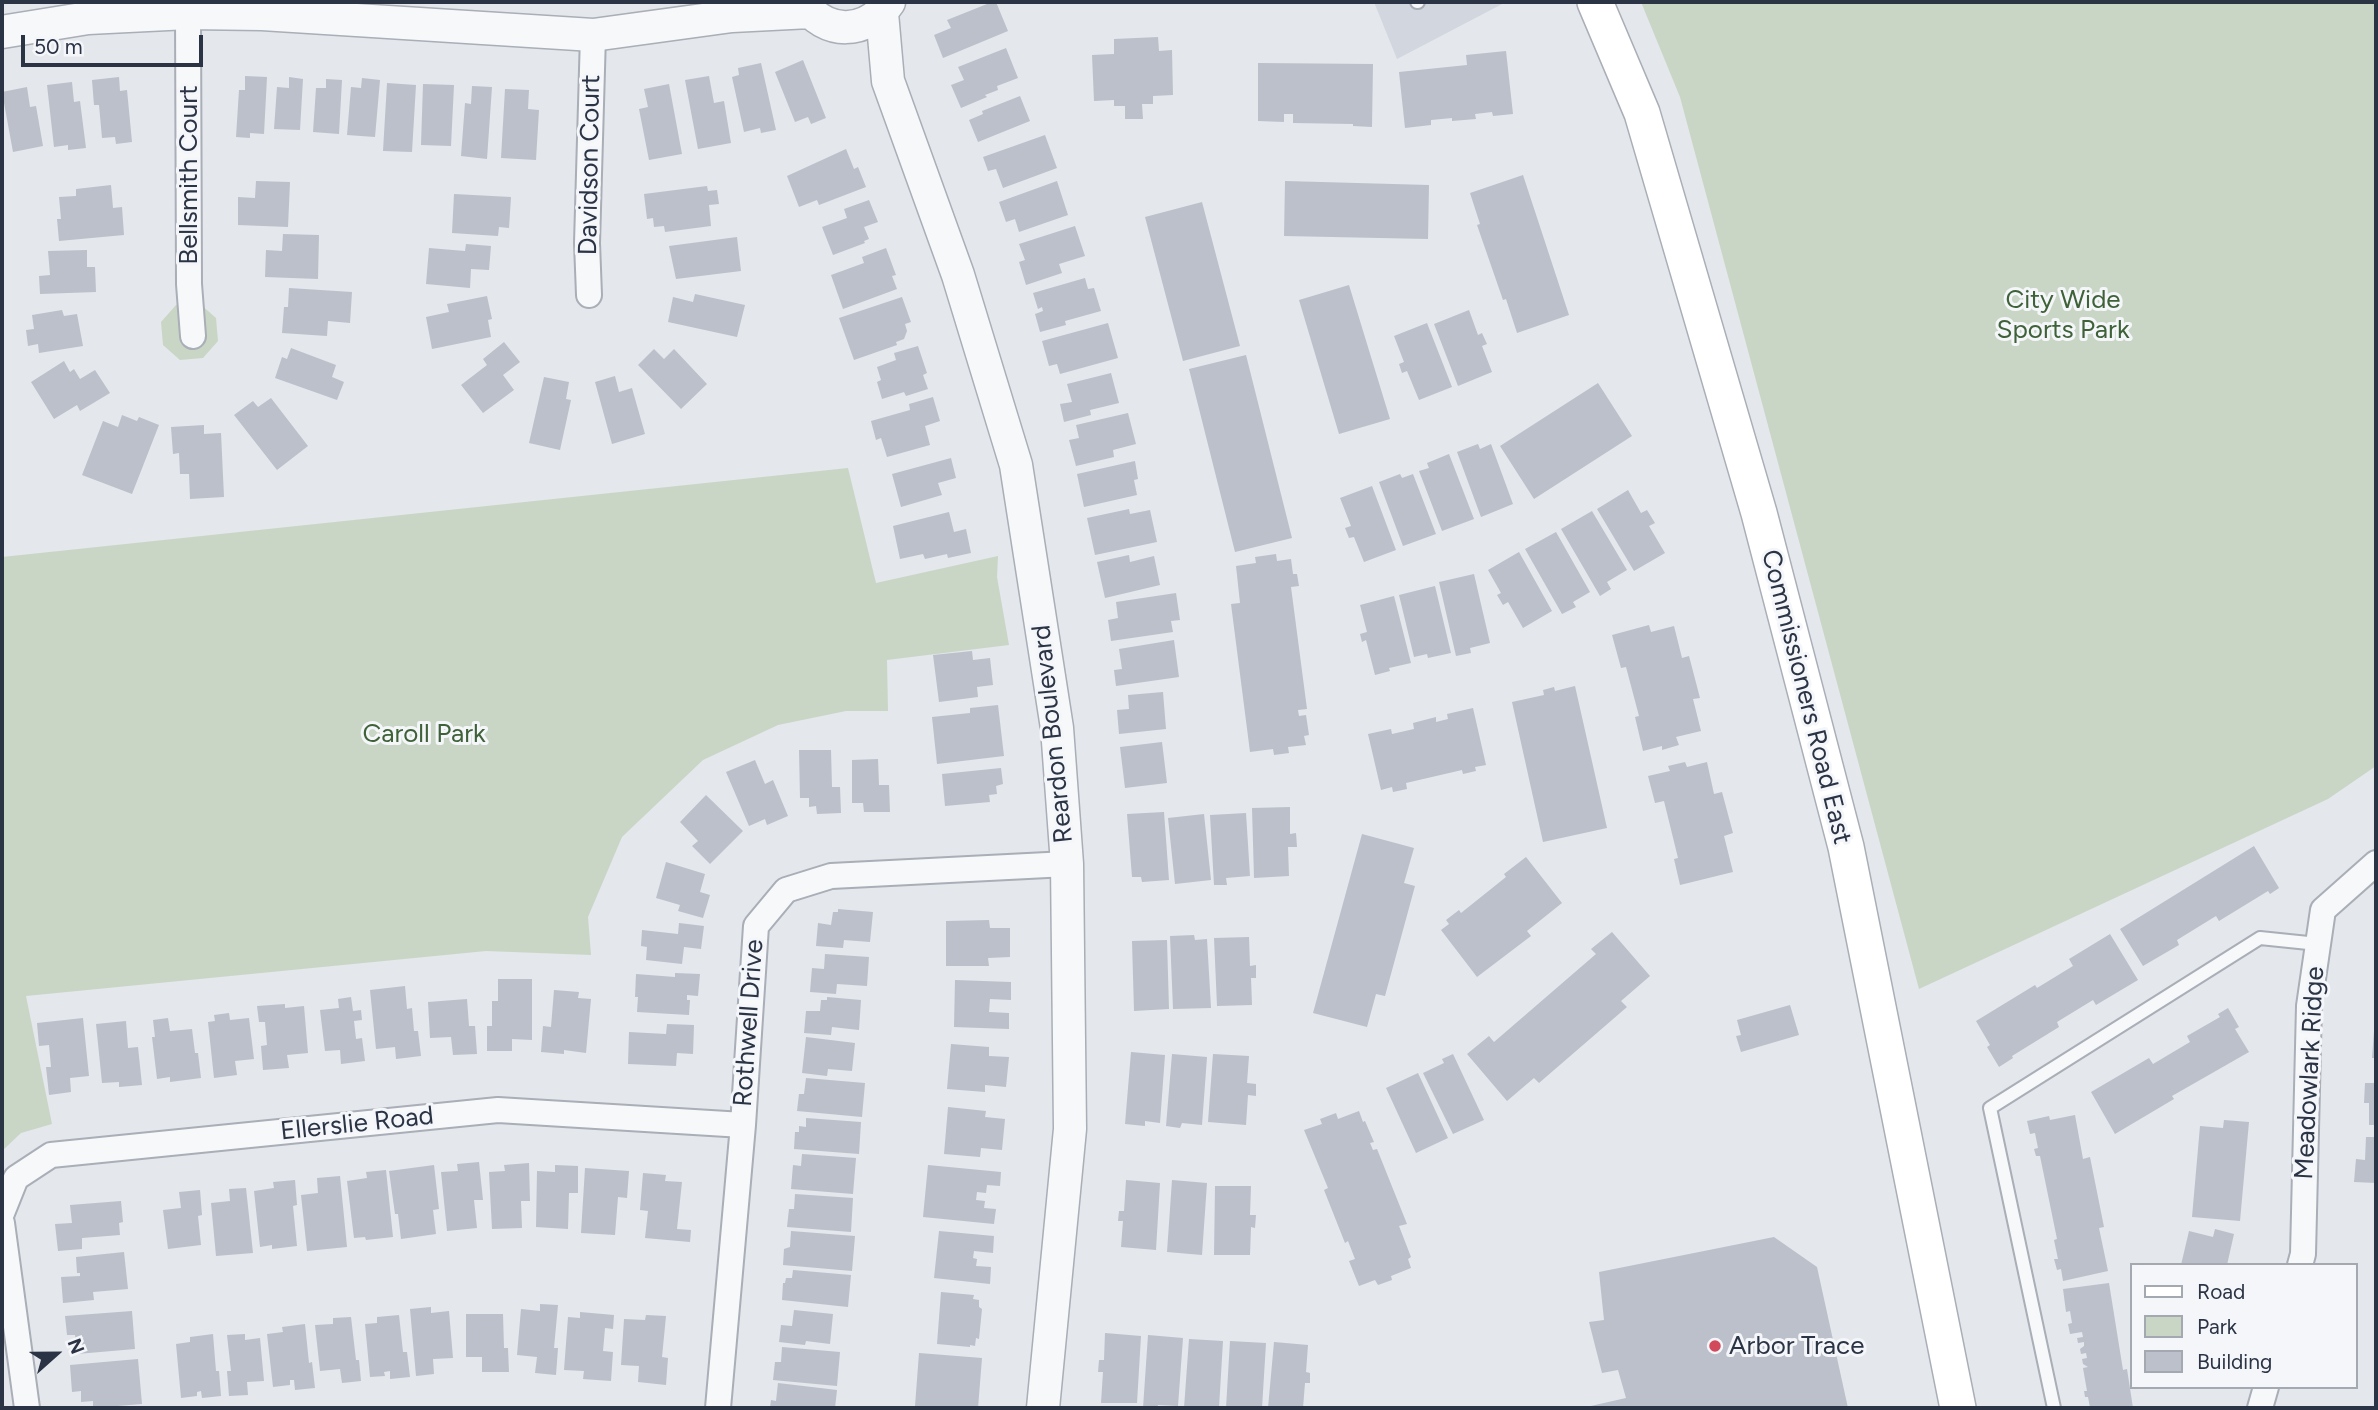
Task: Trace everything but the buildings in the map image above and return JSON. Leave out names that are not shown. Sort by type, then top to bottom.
[{"type":"main road","name":"Commissioners Road East","points":[[1595,2],[1646,126],[1759,513],[1846,847],[1958,1408]]},
{"type":"street","points":[[2,32],[88,18],[188,8],[593,35],[743,9],[807,7],[826,23],[845,28],[871,21],[886,7]]},
{"type":"street","name":"Reardon Boulevard","points":[[886,7],[888,81]]},
{"type":"street","name":"Bellsmith Court","points":[[188,8],[189,284],[193,336]]},
{"type":"street","name":"Reardon Boulevard","points":[[845,28],[888,81],[958,275],[1016,465],[1057,728],[1067,864],[1070,1129],[1043,1408]]},
{"type":"street","name":"Davidson Court","points":[[589,295],[587,243],[593,35]]},
{"type":"street","name":"Meadowlark Ridge","points":[[2301,1263],[2303,1254],[2309,1006],[2323,910],[2376,863]]},
{"type":"street","name":"Rothwell Drive","points":[[718,1408],[743,1125],[755,926],[786,890],[831,876],[1067,864]]},
{"type":"street","name":"Ellerslie Road","points":[[2,1213],[16,1178],[51,1155],[498,1110],[743,1125]]},
{"type":"street","points":[[2,1223],[26,1408]]},
{"type":"street","points":[[2260,1408],[2265,1389]]},
{"type":"lane","points":[[2054,1408],[1990,1108],[2260,938],[2318,944]]},
{"type":"shaded area","points":[[1374,2],[1506,2],[1397,59]]},
{"type":"green space","name":"City Wide Sports Park","points":[[1641,2],[2376,2],[2376,766],[2328,799],[1919,989],[1680,97]]},
{"type":"green space","points":[[199,303],[216,318],[218,341],[203,358],[180,360],[163,345],[161,322],[176,305]]},
{"type":"green space","name":"Caroll Park","points":[[848,468],[876,583],[998,556],[997,577],[1009,645],[887,660],[888,711],[846,711],[778,725],[703,760],[622,837],[588,917],[591,955],[486,951],[26,996],[52,1124],[21,1133],[2,1151],[2,557]]},
{"type":"place","name":"Arbor Trace","points":[[1715,1346]]}]
